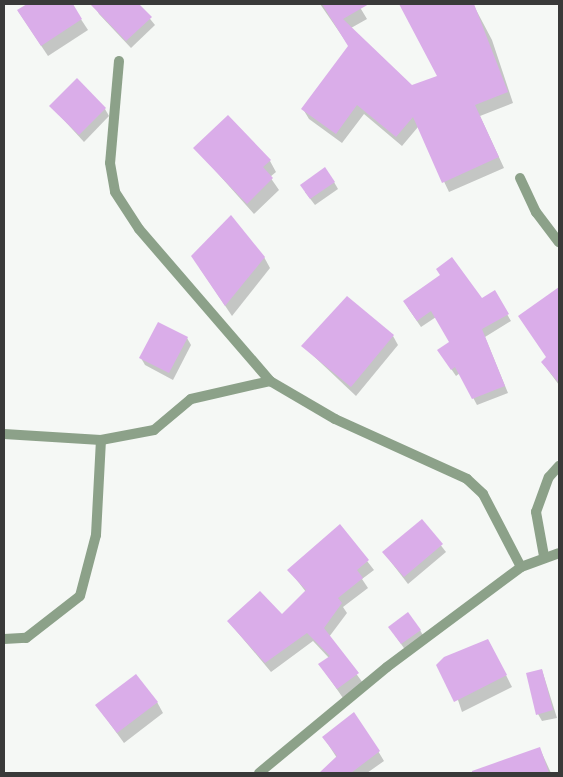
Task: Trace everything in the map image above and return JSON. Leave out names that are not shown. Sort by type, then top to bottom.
[{"type":"street","points":[[119,61],[110,163],[115,192],[139,229],[270,381],[335,419],[467,480],[483,494],[504,542],[521,567]]},
{"type":"street","points":[[520,178],[536,212],[559,242]]},
{"type":"street","points":[[4,434],[101,440],[154,430],[191,399],[270,381]]},
{"type":"street","points":[[4,638],[26,638],[80,596],[96,535],[101,440]]},
{"type":"street","points":[[544,556],[536,512],[549,477],[559,466]]},
{"type":"street","points":[[260,773],[386,667],[521,567],[544,556],[559,553]]},
{"type":"building","points":[[27,4],[73,4],[82,19],[41,46],[17,10]]},
{"type":"building","points":[[90,4],[139,4],[152,17],[126,41]]},
{"type":"building","points":[[322,4],[369,4],[343,19],[412,85],[437,76],[399,4],[474,4],[508,92],[475,105],[499,157],[442,183],[413,117],[396,137],[357,105],[336,134],[301,109],[348,46]]},
{"type":"building","points":[[77,78],[106,108],[79,135],[49,106]]},
{"type":"building","points":[[228,115],[271,160],[263,167],[273,178],[247,204],[193,148]]},
{"type":"building","points":[[325,167],[335,182],[310,199],[300,185]]},
{"type":"building","points":[[231,215],[265,257],[225,306],[191,256]]},
{"type":"building","points":[[452,257],[482,298],[495,290],[509,314],[482,329],[505,386],[472,399],[455,367],[451,370],[437,350],[449,342],[431,311],[417,321],[403,301],[440,275],[436,269]]},
{"type":"building","points":[[559,287],[559,383],[541,362],[546,357],[518,316]]},
{"type":"building","points":[[347,296],[394,335],[351,387],[301,346]]},
{"type":"building","points":[[158,322],[188,337],[169,373],[139,358]]},
{"type":"building","points":[[422,519],[443,544],[404,577],[382,552]]},
{"type":"building","points":[[340,524],[369,560],[357,570],[363,578],[338,598],[342,603],[324,628],[359,673],[337,689],[318,664],[330,656],[307,633],[265,663],[227,621],[260,591],[282,614],[306,590],[287,570]]},
{"type":"building","points":[[408,612],[421,630],[401,644],[388,627]]},
{"type":"building","points":[[488,639],[507,675],[454,702],[436,665],[444,657]]},
{"type":"building","points":[[542,669],[553,710],[536,715],[526,673]]},
{"type":"building","points":[[136,674],[158,702],[117,733],[95,705]]},
{"type":"building","points":[[354,712],[380,751],[351,773],[319,773],[337,756],[322,737]]},
{"type":"building","points":[[540,747],[549,773],[472,773],[472,771]]}]
